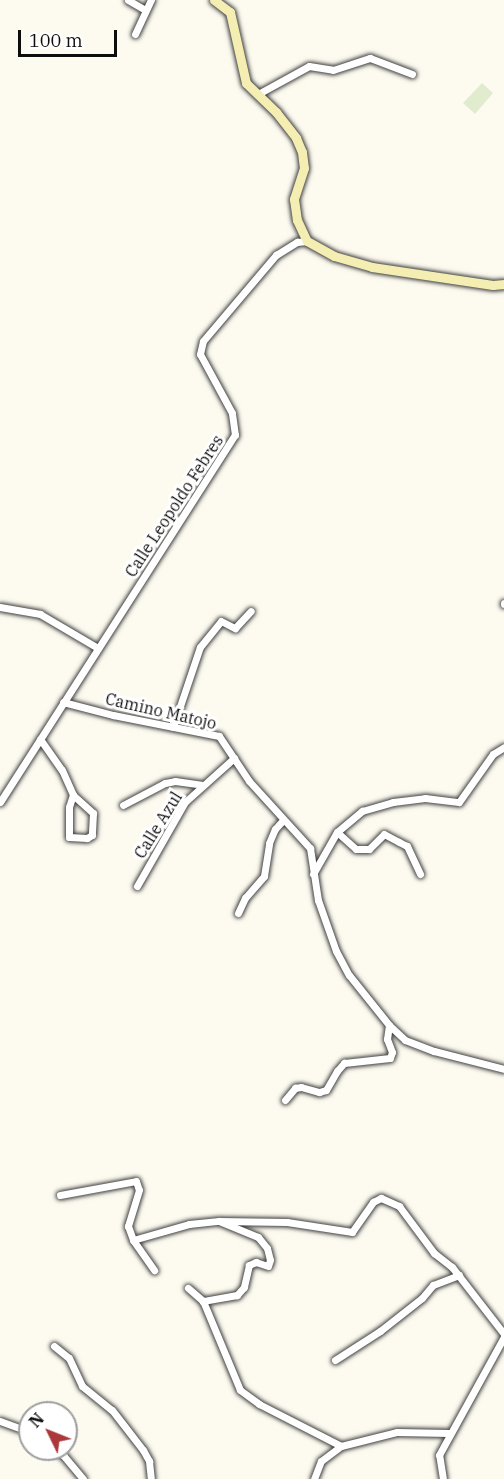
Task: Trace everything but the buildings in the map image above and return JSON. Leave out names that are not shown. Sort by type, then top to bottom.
[{"type":"street","points":[[128,0],[145,10]]},
{"type":"street","points":[[135,34],[151,0]]},
{"type":"street","points":[[214,0],[230,12],[246,83],[296,138],[302,152],[304,168],[294,199],[297,220],[307,241],[334,256],[372,267],[493,285],[504,284]]},
{"type":"street","points":[[258,94],[309,66],[333,70],[370,58],[412,74]]},
{"type":"street","name":"Calle Leopoldo Febres","points":[[0,802],[235,435],[232,413],[200,354],[203,341],[276,255],[297,242],[307,241]]},
{"type":"street","points":[[0,607],[40,614],[98,648]]},
{"type":"street","points":[[173,727],[200,647],[221,621],[235,628],[251,611]]},
{"type":"street","name":"Camino Matojo","points":[[63,702],[219,736],[249,781],[310,848],[312,874],[325,924],[336,951],[349,975],[388,1025],[405,1040],[414,1044],[504,1069]]},
{"type":"street","points":[[40,739],[62,770],[73,795],[93,813],[92,835],[87,838],[69,837],[69,807],[73,795]]},
{"type":"street","points":[[312,874],[337,832],[362,812],[393,802],[425,798],[459,802],[493,754],[504,747]]},
{"type":"street","name":"Calle Azul","points":[[138,886],[185,802],[234,758]]},
{"type":"street","points":[[123,805],[175,780],[203,785]]},
{"type":"street","points":[[238,913],[245,898],[264,876],[269,843],[275,829],[283,820]]},
{"type":"street","points":[[337,832],[357,849],[369,849],[384,834],[407,846],[420,874]]},
{"type":"street","points":[[285,1100],[295,1088],[301,1087],[318,1092],[326,1090],[344,1063],[390,1058],[392,1052],[387,1039],[388,1025]]},
{"type":"street","points":[[60,1195],[136,1181],[139,1190],[128,1226],[132,1240],[154,1270]]},
{"type":"street","points":[[132,1240],[189,1224],[219,1221],[287,1222],[352,1232],[374,1202],[381,1198],[399,1206],[434,1253],[459,1275],[504,1336],[439,1455],[443,1479]]},
{"type":"street","points":[[203,1301],[237,1295],[244,1287],[249,1265],[256,1262],[268,1266],[270,1260],[267,1248],[258,1237],[219,1221]]},
{"type":"street","points":[[335,1360],[380,1332],[422,1298],[433,1285],[459,1275]]},
{"type":"street","points":[[188,1288],[203,1301],[240,1390],[259,1404],[341,1446]]},
{"type":"street","points":[[54,1346],[69,1358],[82,1386],[112,1410],[143,1450],[149,1461],[151,1479]]},
{"type":"street","points":[[0,1421],[18,1428]]},
{"type":"street","points":[[314,1479],[321,1461],[341,1446],[397,1432],[449,1433]]},
{"type":"street","points":[[68,1461],[83,1479]]},
{"type":"green space","points":[[482,83],[493,93],[475,114],[463,103]]}]
